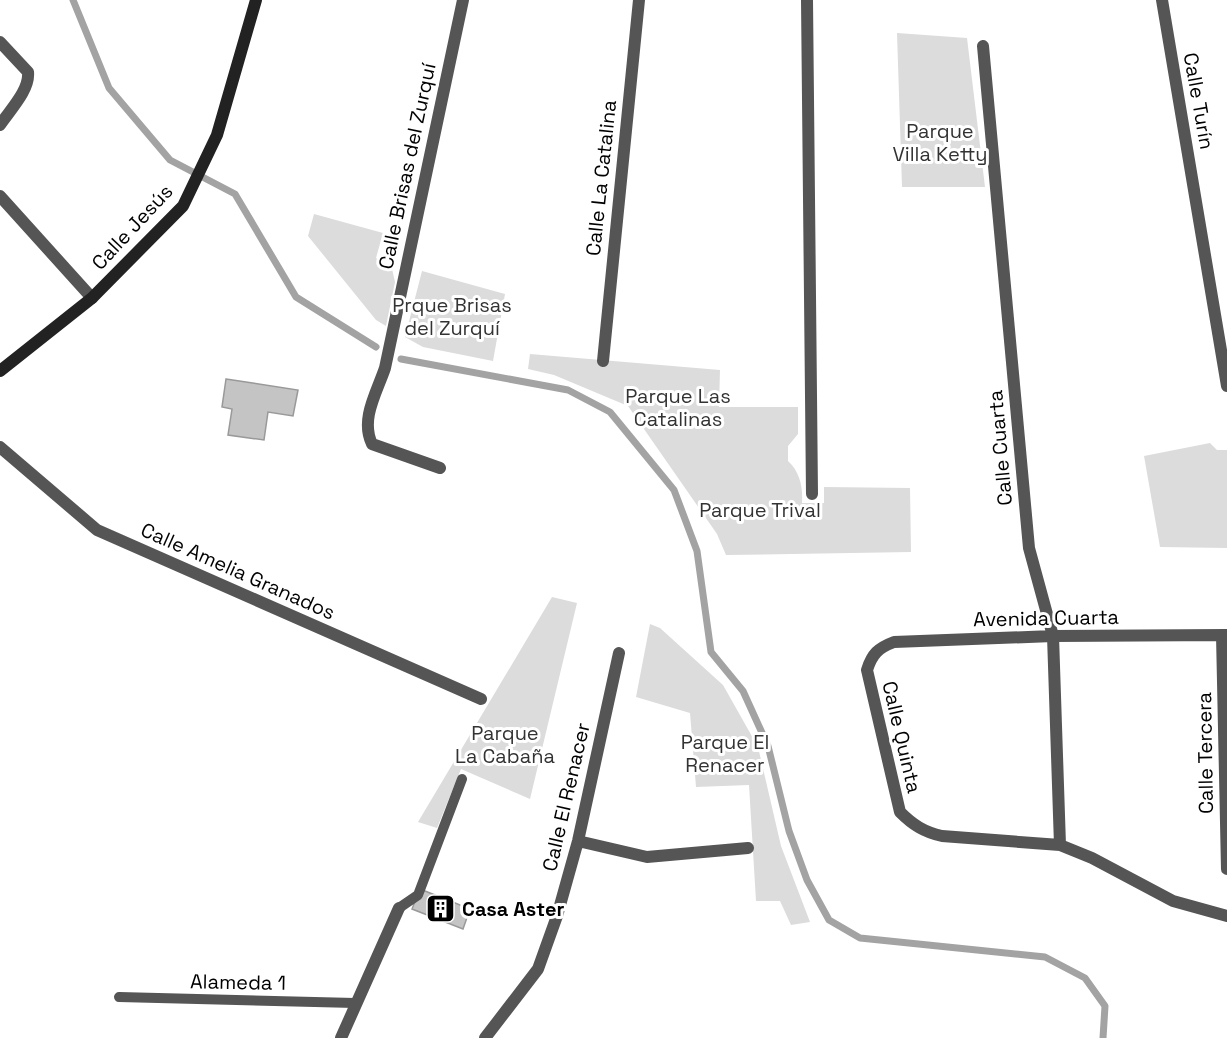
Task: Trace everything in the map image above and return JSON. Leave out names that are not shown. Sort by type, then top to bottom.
[{"type":"street","name":"Calle Jesús","points":[[0,370],[92,298],[183,206],[217,135],[256,0]]},
{"type":"street","name":"Calle Brisas del Zurquí","points":[[440,468],[372,444],[366,432],[368,418],[385,368],[464,0]]},
{"type":"street","name":"Calle La Catalina","points":[[603,361],[639,0]]},
{"type":"street","points":[[807,0],[812,495]]},
{"type":"street","name":"Calle Turín","points":[[1162,0],[1227,386]]},
{"type":"street","points":[[0,42],[28,72],[27,85],[0,125]]},
{"type":"street","name":"Calle Cuarta","points":[[983,46],[1029,548],[1053,636],[1060,845]]},
{"type":"street","points":[[0,196],[92,298]]},
{"type":"street","name":"Calle Amelia Granados","points":[[0,447],[97,530],[481,699]]},
{"type":"street","name":"Avenida Cuarta","points":[[872,656],[880,648],[894,642],[1053,636],[1224,635]]},
{"type":"street","name":"Calle Tercera","points":[[1224,635],[1227,869]]},
{"type":"street","name":"Calle El Renacer","points":[[485,1038],[538,969],[557,916],[578,841],[619,653]]},
{"type":"street","name":"Calle Quinta","points":[[872,656],[867,670],[869,691],[900,812],[910,823],[925,832],[942,836],[1060,845]]},
{"type":"street","points":[[578,841],[647,857],[748,848]]},
{"type":"street","points":[[1060,845],[1092,858],[1173,901],[1227,916]]},
{"type":"street","points":[[341,1038],[399,908]]},
{"type":"lane","points":[[399,908],[418,895],[462,779]]},
{"type":"lane","name":"Alameda 1","points":[[119,997],[355,1003]]},
{"type":"green space","name":"Parque Villa Ketty","points":[[897,33],[967,38],[985,187],[902,187]]},
{"type":"green space","name":"Prque Brisas del Zurquí","points":[[314,214],[383,233],[376,258],[392,269],[395,282],[386,326],[376,320],[308,236]]},
{"type":"green space","name":"Prque Brisas del Zurquí","points":[[422,271],[505,294],[493,361],[423,347],[405,337]]},
{"type":"green space","name":"Parque Trival","points":[[530,354],[720,370],[719,407],[798,407],[798,434],[788,446],[788,461],[800,480],[802,503],[824,503],[824,487],[910,488],[911,552],[726,555],[717,534],[628,406],[554,375],[528,369]]},
{"type":"green space","points":[[1210,443],[1217,450],[1227,450],[1227,548],[1160,547],[1144,456]]},
{"type":"green space","name":"Parque La Cabaña","points":[[552,597],[577,603],[530,799],[461,769],[437,828],[418,822]]},
{"type":"green space","name":"Parque El Renacer","points":[[650,624],[660,628],[723,685],[758,747],[781,846],[810,922],[791,925],[780,901],[756,901],[749,785],[696,787],[690,713],[636,697]]},
{"type":"building","points":[[226,379],[298,390],[293,416],[268,412],[264,440],[228,435],[232,409],[222,407]]},
{"type":"building","name":"Casa Aster","points":[[420,889],[470,909],[463,929],[412,909]]},
{"type":"waterway","points":[[73,0],[109,88],[170,160],[235,194],[296,297],[376,347]]},
{"type":"waterway","points":[[401,359],[568,390],[610,412],[674,490],[697,551],[711,652],[743,691],[768,746],[789,831],[807,880],[829,920],[860,938],[1045,957],[1085,978],[1105,1006],[1103,1038]]},
{"type":"place","name":"Casa Aster","points":[[441,909]]},
{"type":"park label","name":"Parque Las Catalinas","points":[[678,408]]}]
